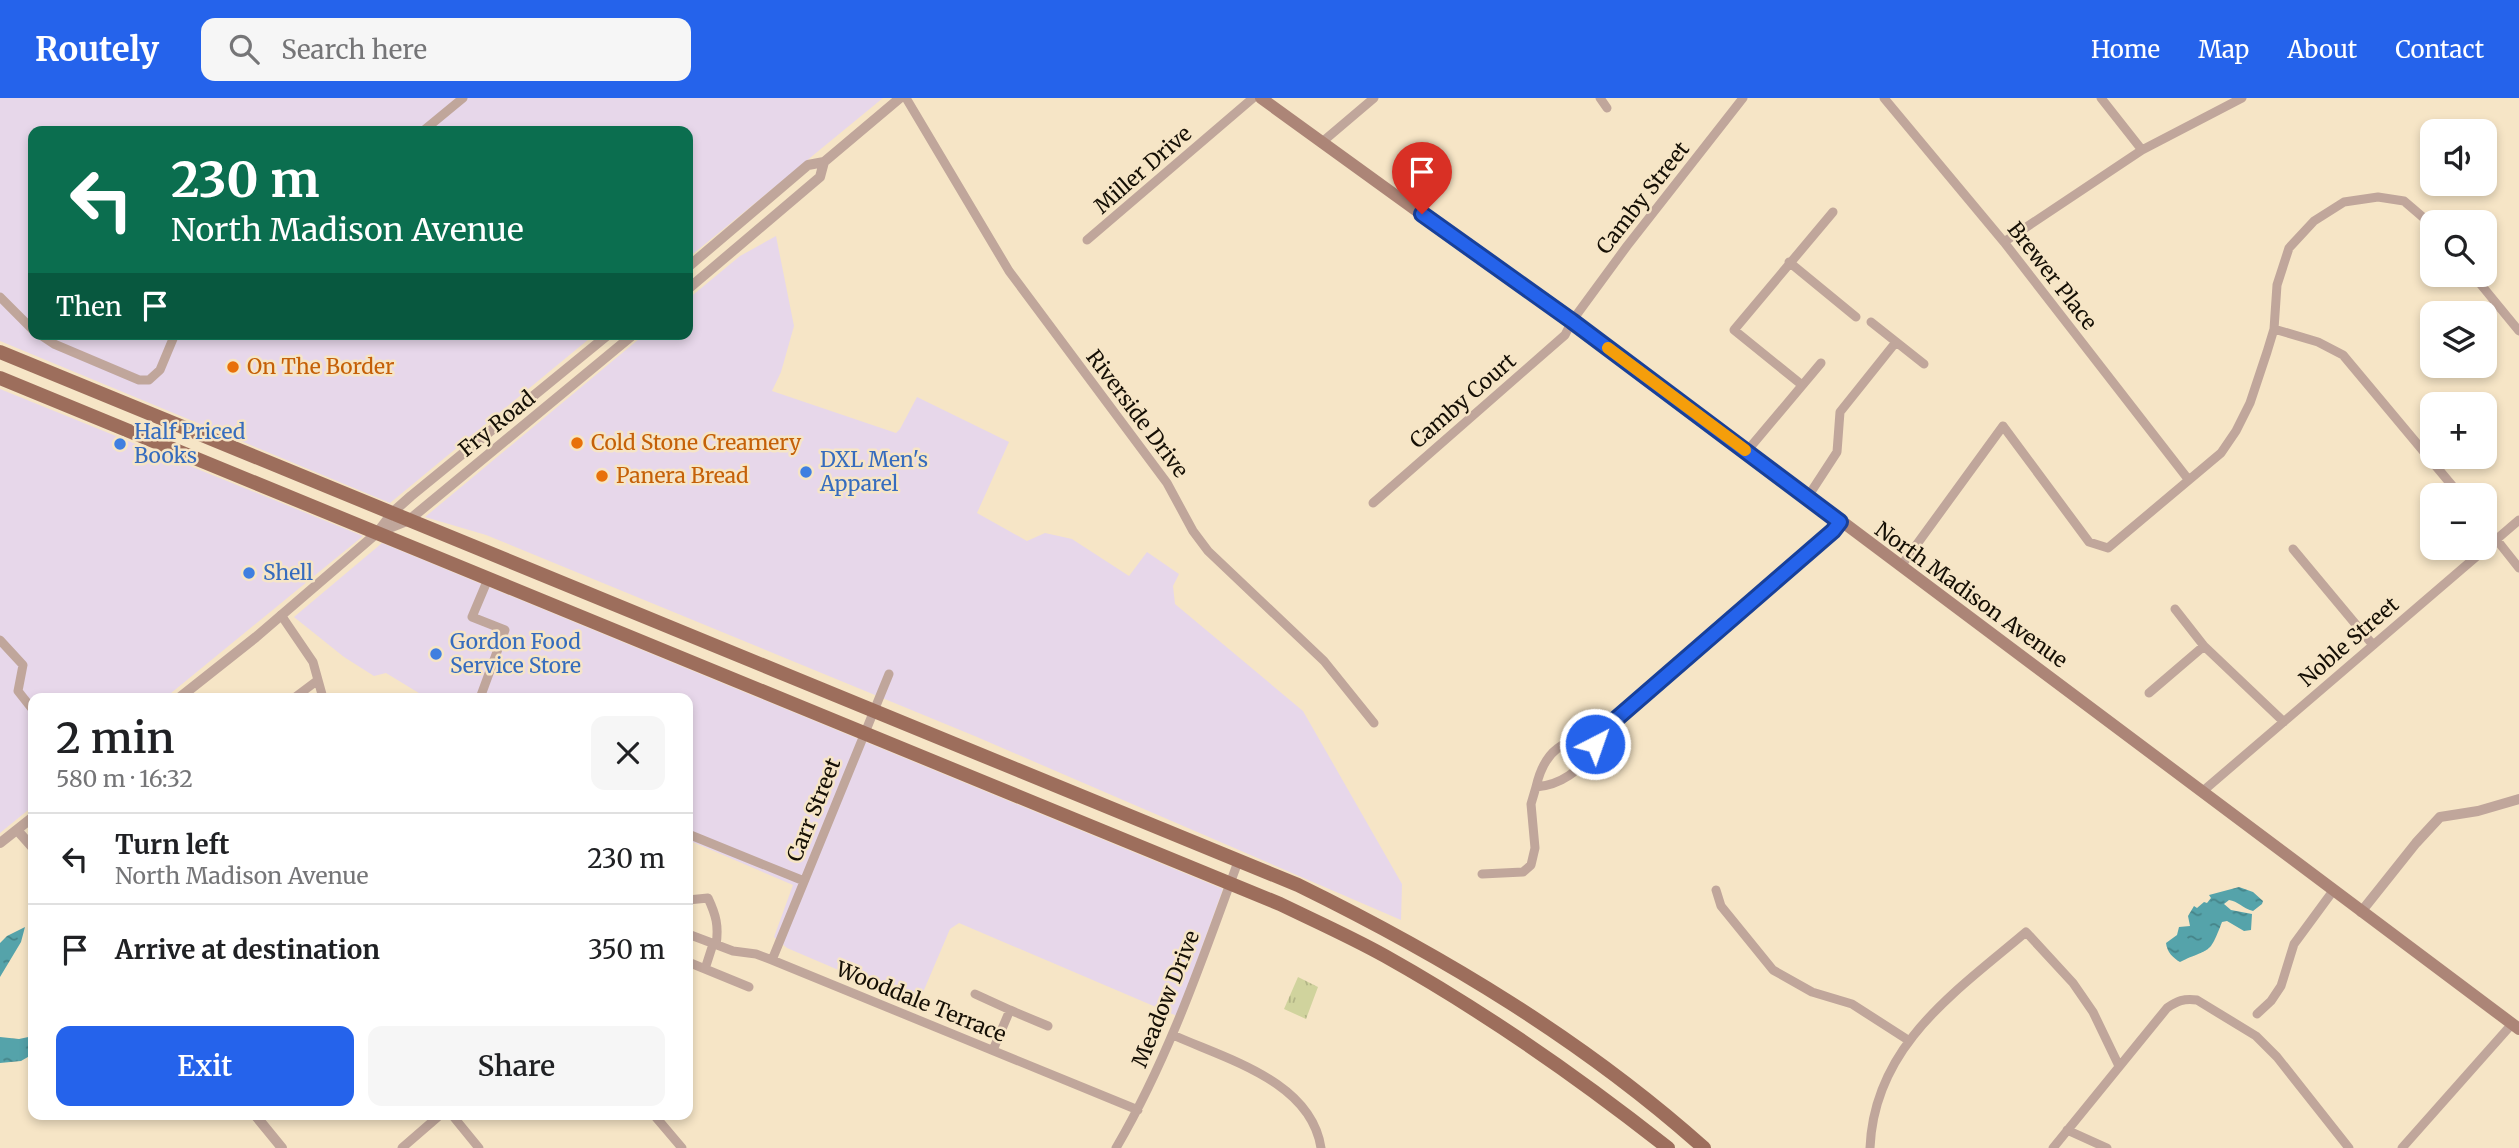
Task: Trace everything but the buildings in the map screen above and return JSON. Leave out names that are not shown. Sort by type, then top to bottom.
[{"type":"main road","name":"North Madison Avenue","points":[[1261,98],[1572,321],[2515,1027]]},
{"type":"main road","points":[[0,352],[1298,885],[1466,975],[1584,1052],[1704,1148]]},
{"type":"main road","points":[[0,378],[1280,904],[1398,964],[1461,1001],[1537,1050],[1668,1148]]},
{"type":"street","points":[[429,126],[463,98]]},
{"type":"street","points":[[693,263],[808,165],[824,162],[900,98]]},
{"type":"street","name":"Riverside Drive","points":[[906,98],[1009,271],[1167,482],[1202,544],[1324,661],[1374,723]]},
{"type":"street","name":"Miller Drive","points":[[1087,240],[1253,98]]},
{"type":"street","points":[[1321,143],[1374,98]]},
{"type":"street","points":[[1601,98],[1607,108]]},
{"type":"street","name":"Camby Street","points":[[1572,321],[1743,98]]},
{"type":"street","name":"Brewer Place","points":[[1884,98],[2004,242],[2188,479]]},
{"type":"street","points":[[2101,98],[2142,150]]},
{"type":"street","points":[[2004,242],[2142,150],[2242,98]]},
{"type":"street","points":[[693,285],[820,177],[824,162]]},
{"type":"street","points":[[1900,566],[2003,426],[2089,542],[2108,548],[2221,453],[2236,431],[2260,377],[2274,329],[2277,285],[2289,248],[2314,220],[2344,202],[2378,197],[2404,201],[2420,215]]},
{"type":"street","points":[[1802,385],[1734,330],[1833,212]]},
{"type":"street","points":[[1789,262],[1856,317]]},
{"type":"street","points":[[2483,287],[2519,331]]},
{"type":"street","points":[[0,298],[28,325]]},
{"type":"street","name":"Camby Court","points":[[1373,503],[1565,335],[1572,321]]},
{"type":"street","points":[[1871,322],[1924,364]]},
{"type":"street","points":[[2274,329],[2318,342],[2343,355],[2450,483]]},
{"type":"street","points":[[48,340],[145,380],[153,379],[160,370],[172,340]]},
{"type":"street","name":"Fry Road","points":[[185,693],[377,533],[393,512],[602,340]]},
{"type":"street","name":"Fry Road","points":[[377,533],[410,520],[628,340]]},
{"type":"street","points":[[1807,498],[1837,452],[1840,412],[1896,342]]},
{"type":"street","points":[[1747,451],[1821,363]]},
{"type":"street","name":"Noble Street","points":[[2497,539],[2519,520]]},
{"type":"street","points":[[1536,787],[1564,779],[1580,767],[1600,733],[1833,531],[1840,522]]},
{"type":"street","points":[[2497,539],[2519,568]]},
{"type":"street","points":[[2293,549],[2373,645]]},
{"type":"street","name":"Noble Street","points":[[2203,791],[2472,560]]},
{"type":"street","points":[[482,693],[505,630],[472,617],[488,579]]},
{"type":"street","points":[[2175,608],[2204,646],[2284,722]]},
{"type":"street","points":[[281,615],[313,662],[322,693]]},
{"type":"street","points":[[0,640],[23,665],[18,691],[28,704]]},
{"type":"street","points":[[2149,693],[2204,646]]},
{"type":"street","name":"Carr Street","points":[[772,960],[889,674]]},
{"type":"street","points":[[301,693],[318,680]]},
{"type":"street","points":[[1482,874],[1523,872],[1531,865],[1535,848],[1531,804],[1552,751],[1573,739],[1600,733]]},
{"type":"street","points":[[2361,912],[2440,817],[2478,811],[2519,799]]},
{"type":"street","points":[[0,843],[28,821]]},
{"type":"street","points":[[17,830],[28,843]]},
{"type":"street","points":[[693,836],[804,881]]},
{"type":"street","name":"Meadow Drive","points":[[1116,1148],[1138,1110],[1173,1035],[1239,859]]},
{"type":"street","points":[[1716,890],[1721,906],[1773,970],[1812,992],[1852,1004],[1908,1040]]},
{"type":"street","points":[[2257,1014],[2271,1001],[2281,986],[2294,944],[2333,891]]},
{"type":"street","points":[[693,900],[708,898],[719,928],[705,969]]},
{"type":"street","points":[[1870,1148],[1871,1127],[1885,1083],[1908,1040],[1934,1010],[2026,932],[2062,968],[2080,993],[2093,1012],[2119,1066]]},
{"type":"street","name":"Wooddale Terrace","points":[[693,936],[715,945],[772,960],[1138,1110]]},
{"type":"street","points":[[693,964],[749,988]]},
{"type":"street","points":[[975,994],[1048,1026]]},
{"type":"street","points":[[2053,1148],[2166,1007],[2184,999],[2197,1000],[2256,1036],[2277,1057],[2349,1148]]},
{"type":"street","points":[[993,1050],[1010,1010]]},
{"type":"street","points":[[2402,1148],[2515,1027]]},
{"type":"street","points":[[1173,1035],[1275,1081],[1298,1100],[1320,1138],[1321,1148]]},
{"type":"street","points":[[259,1120],[282,1148]]},
{"type":"street","points":[[402,1148],[434,1120]]},
{"type":"street","points":[[456,1120],[479,1148]]},
{"type":"street","points":[[658,1120],[682,1148]]},
{"type":"street","points":[[2067,1130],[2107,1148]]},
{"type":"shaded area","points":[[0,98],[883,98],[693,254],[693,126],[28,126],[28,340],[588,340],[390,503],[0,341]]},
{"type":"shaded area","points":[[776,236],[794,326],[781,372],[772,391],[896,433],[917,397],[1009,442],[977,513],[1027,541],[1045,533],[1072,539],[1129,576],[1147,552],[1179,574],[1173,586],[1175,604],[1303,711],[1402,884],[1401,920],[977,737],[486,535],[425,517],[638,340],[693,340],[693,295],[740,256]]},
{"type":"shaded area","points":[[0,389],[363,536],[171,693],[28,693],[28,810],[0,833]]},
{"type":"shaded area","points":[[382,543],[1223,889],[1177,1016],[959,923],[950,929],[918,1004],[787,948],[774,937],[793,885],[693,842],[693,693],[419,693],[386,673],[374,676],[344,657],[294,617]]},
{"type":"green space","points":[[1298,977],[1318,987],[1306,1019],[1284,1009]]},
{"type":"water","points":[[2239,887],[2253,892],[2263,901],[2253,911],[2229,900],[2224,904],[2231,910],[2252,914],[2251,930],[2244,931],[2227,921],[2222,922],[2208,949],[2180,962],[2173,957],[2166,943],[2177,935],[2179,927],[2190,926],[2188,916],[2194,906],[2197,908],[2204,902],[2207,903],[2211,898],[2209,895]]},
{"type":"water","points":[[25,927],[21,942],[0,977],[0,943],[7,936]]},
{"type":"water","points":[[0,1037],[28,1037],[28,1057],[21,1061],[0,1063]]},
{"type":"slow traffic","points":[[1608,348],[1745,450]]},
{"type":"place","name":"On The Border","points":[[233,367]]},
{"type":"place","name":"Cold Stone Creamery","points":[[577,443]]},
{"type":"place","name":"Half Priced Books","points":[[120,444]]},
{"type":"place","name":"DXL Men's Apparel","points":[[806,472]]},
{"type":"place","name":"Panera Bread","points":[[602,476]]},
{"type":"place","name":"Shell","points":[[249,573]]},
{"type":"place","name":"Gordon Food Service Store","points":[[436,654]]},
{"type":"route","points":[[1422,214],[1572,321],[1840,522],[1833,531],[1600,733],[1595,744]]}]
